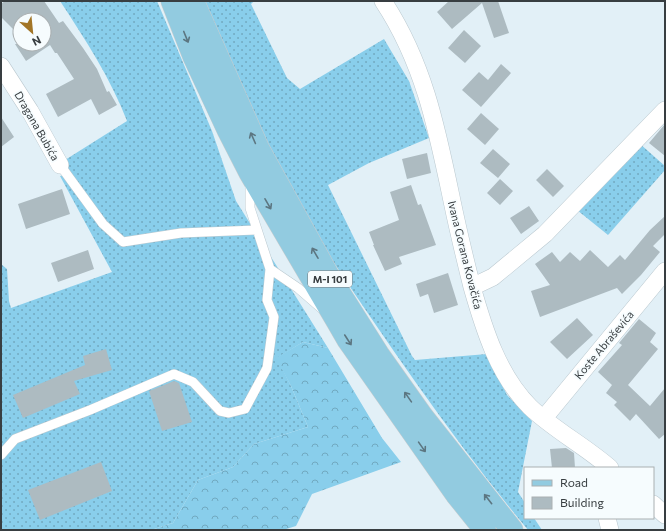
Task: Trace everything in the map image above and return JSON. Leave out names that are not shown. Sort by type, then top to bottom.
[{"type":"main road","name":"M-I 101","points":[[172,1],[197,63],[250,174],[348,340],[456,494],[485,530]]},
{"type":"main road","name":"M-I 101","points":[[193,1],[258,148],[328,275],[378,354],[422,416],[512,530]]},
{"type":"street","name":"Ivana Gorana Kovačića","points":[[383,1],[394,17],[412,55],[429,101],[480,317],[499,362],[519,393],[530,406],[604,465]]},
{"type":"street","name":"Dragana Bubića","points":[[1,66],[30,111],[60,165]]},
{"type":"street","points":[[472,287],[493,277],[545,234],[665,110]]},
{"type":"street","name":"Koste Abraševića","points":[[544,418],[665,271]]},
{"type":"street","points":[[654,505],[665,515]]},
{"type":"street","points":[[608,519],[610,530]]},
{"type":"lane","points":[[60,165],[103,224],[123,242],[181,233],[257,230]]},
{"type":"lane","points":[[1,455],[15,438],[90,410],[174,374],[193,382],[220,411],[229,413],[245,409],[267,368],[274,317],[267,300],[270,269],[250,208],[250,174]]},
{"type":"lane","points":[[270,269],[298,288],[337,321]]},
{"type":"green space","points":[[60,1],[157,1],[212,131],[236,201],[328,348],[303,342],[277,358],[291,386],[308,427],[254,444],[233,467],[198,480],[173,523],[151,530],[1,530],[1,264],[7,269],[9,301],[11,308],[112,272],[60,176],[71,174],[65,160],[127,121],[121,105],[105,75]]},
{"type":"green space","points":[[203,1],[254,1],[251,4],[287,78],[300,89],[384,39],[409,81],[429,138],[369,163],[328,185],[415,360],[487,354],[507,395],[532,421],[518,492],[524,501],[524,519],[535,519],[542,530],[528,530],[468,455],[384,338],[294,202]]},
{"type":"green space","points":[[639,143],[665,166],[665,170],[608,235],[577,210]]},
{"type":"green space","points":[[303,342],[328,348],[382,438],[401,462],[312,494],[296,526],[283,530],[151,530],[173,523],[198,480],[233,467],[254,444],[308,427],[291,386],[276,358]]},
{"type":"building","points":[[5,1],[44,1],[52,12],[12,12],[12,28],[1,17],[1,4]]},
{"type":"building","points":[[449,1],[498,1],[509,33],[494,38],[482,3],[452,29],[437,12]]},
{"type":"building","points":[[52,13],[59,23],[63,21],[83,48],[97,69],[107,92],[109,91],[117,105],[99,115],[91,99],[58,117],[46,94],[74,79],[57,53],[55,53],[52,48]]},
{"type":"building","points":[[464,30],[481,46],[465,63],[448,48]]},
{"type":"building","points":[[20,52],[40,52],[26,61]]},
{"type":"building","points":[[501,64],[511,73],[481,107],[462,90],[479,72],[488,80]]},
{"type":"building","points":[[481,113],[499,129],[485,145],[467,129]]},
{"type":"building","points":[[1,117],[14,137],[1,147]]},
{"type":"building","points":[[665,124],[665,156],[649,143]]},
{"type":"building","points":[[493,149],[510,164],[498,178],[480,163]]},
{"type":"building","points":[[427,153],[431,173],[407,179],[402,159]]},
{"type":"building","points":[[547,169],[564,186],[553,197],[536,180]]},
{"type":"building","points":[[500,179],[513,191],[500,205],[487,193]]},
{"type":"building","points":[[411,185],[418,205],[421,204],[436,245],[399,257],[402,264],[385,271],[373,245],[369,232],[399,220],[390,192]]},
{"type":"building","points":[[62,189],[70,214],[26,229],[18,204]]},
{"type":"building","points":[[529,206],[539,221],[521,234],[510,218]]},
{"type":"building","points":[[665,216],[665,234],[653,246],[660,252],[641,275],[622,294],[617,288],[540,317],[531,291],[550,285],[535,264],[552,252],[560,262],[570,252],[580,261],[590,250],[608,267],[620,255],[625,260],[650,230]]},
{"type":"building","points":[[88,250],[94,269],[58,282],[51,263]]},
{"type":"building","points":[[448,273],[458,305],[434,313],[428,294],[420,297],[416,284]]},
{"type":"building","points":[[577,318],[593,335],[567,359],[550,342]]},
{"type":"building","points":[[639,319],[656,333],[650,342],[658,349],[628,385],[650,406],[665,388],[665,434],[659,439],[636,414],[630,421],[614,405],[617,402],[606,393],[612,385],[598,372],[622,345],[619,343]]},
{"type":"building","points":[[106,349],[112,370],[74,381],[80,394],[23,418],[13,395],[85,365],[83,356]]},
{"type":"building","points":[[174,381],[179,383],[192,422],[162,431],[149,391]]},
{"type":"building","points":[[566,448],[574,453],[575,467],[552,467],[550,449]]},
{"type":"building","points":[[101,462],[112,491],[40,520],[28,490]]}]
